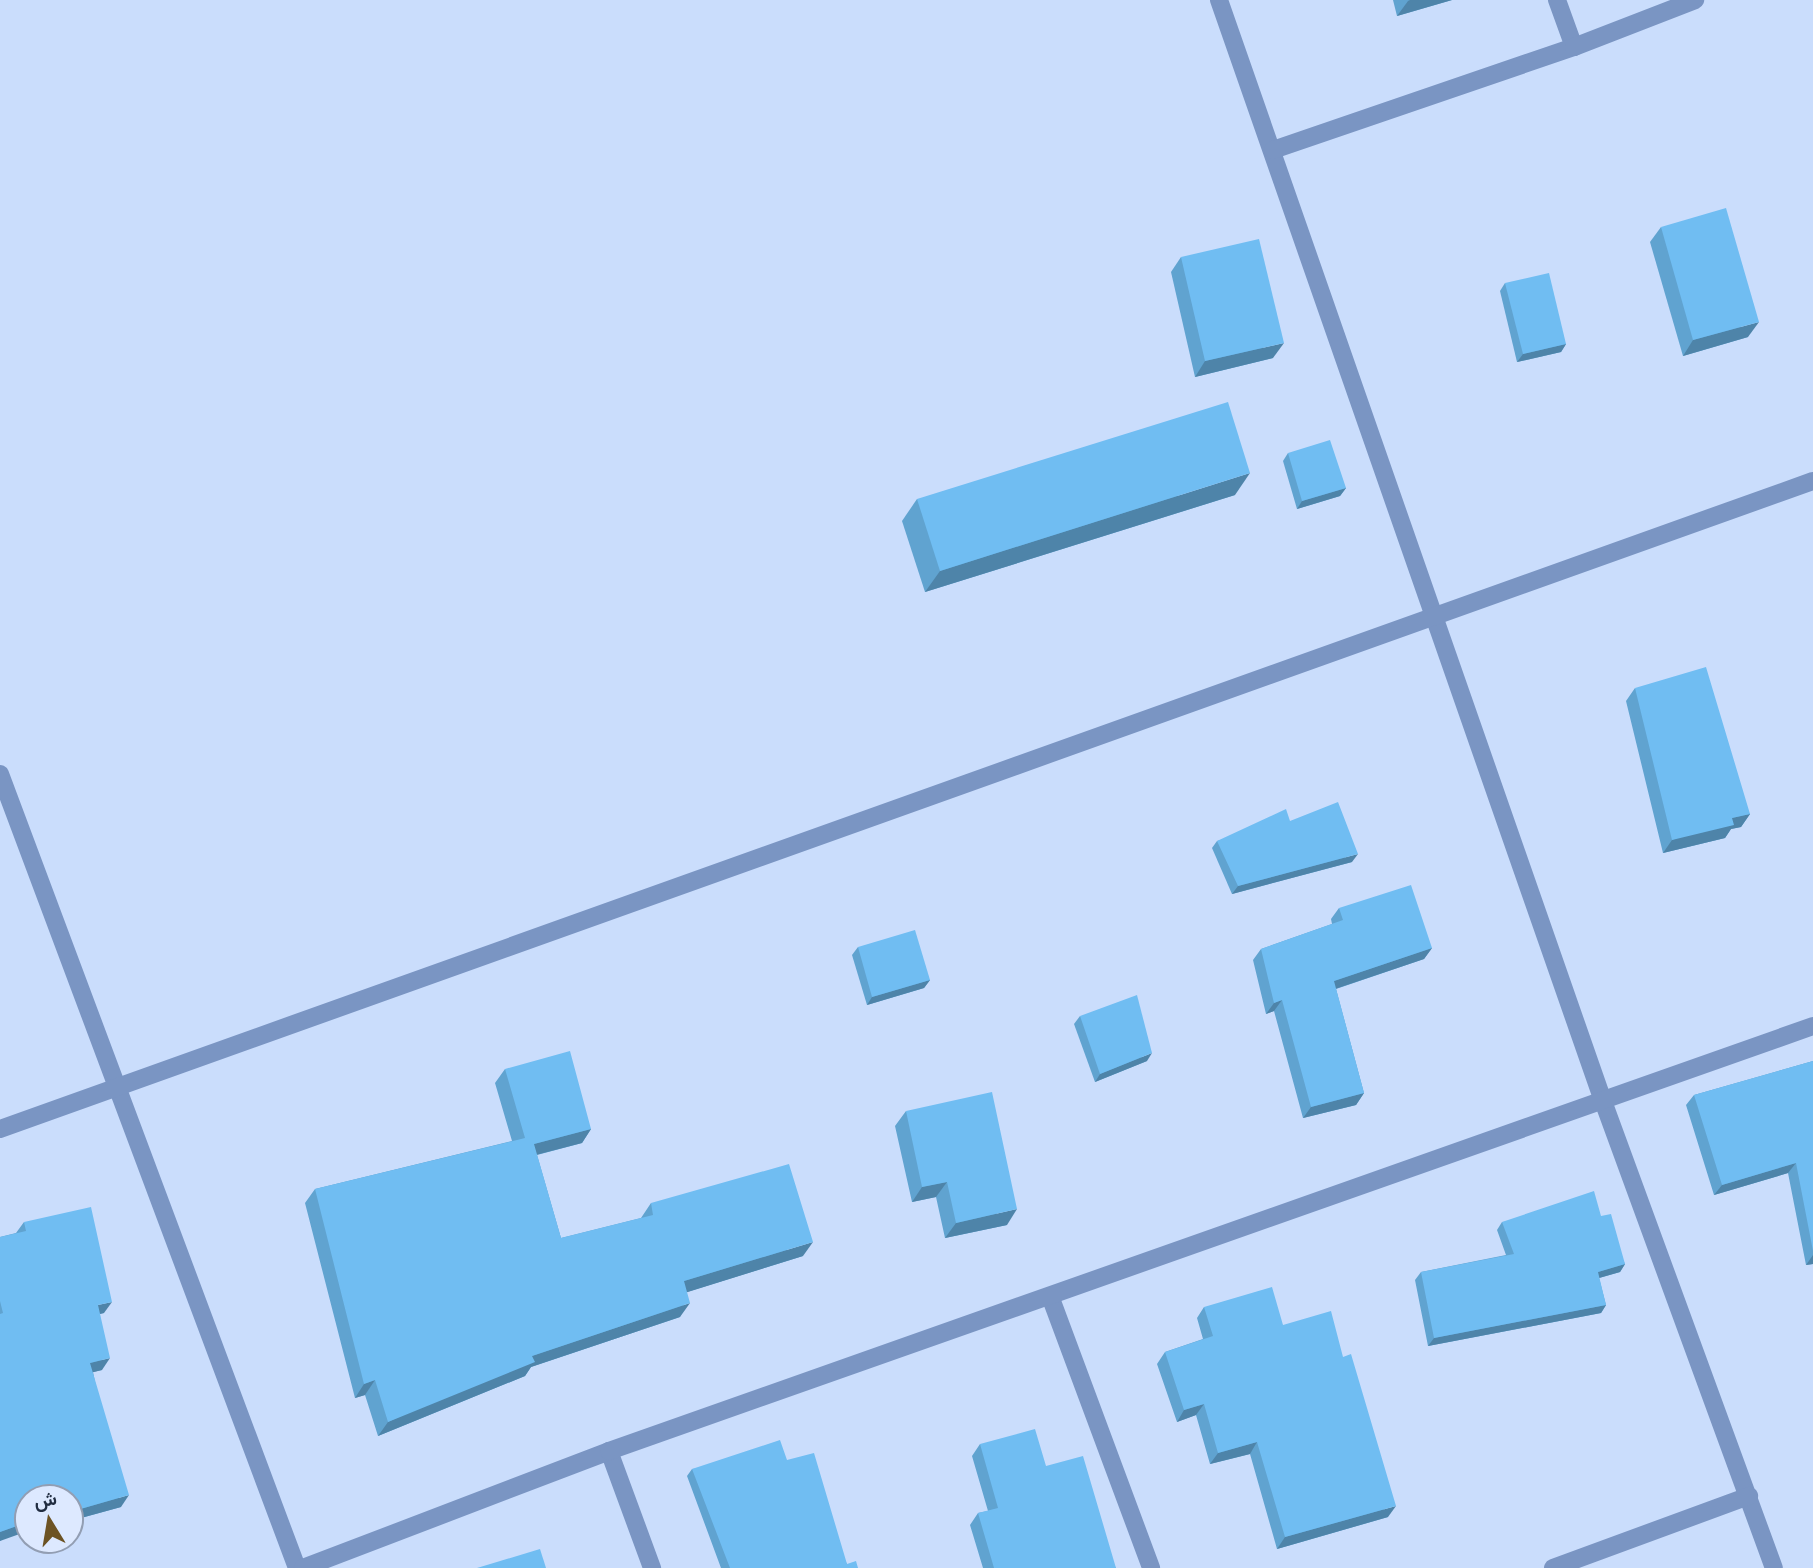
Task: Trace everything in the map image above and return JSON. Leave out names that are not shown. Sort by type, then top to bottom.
[{"type":"street","points":[[1220,0],[1436,613],[1603,1101],[1774,1568]]},
{"type":"street","points":[[1557,0],[1574,47]]},
{"type":"street","points":[[1273,150],[1574,47],[1695,0]]},
{"type":"street","points":[[0,1129],[116,1090],[1436,613],[1813,481]]},
{"type":"street","points":[[0,774],[296,1568]]},
{"type":"street","points":[[303,1568],[609,1451],[1813,1026]]},
{"type":"street","points":[[1050,1296],[1151,1568]]},
{"type":"street","points":[[609,1451],[652,1568]]},
{"type":"street","points":[[1553,1568],[1749,1496]]},
{"type":"building","points":[[1726,208],[1759,322],[1693,340],[1661,227]]},
{"type":"building","points":[[1259,239],[1284,343],[1205,361],[1181,257]]},
{"type":"building","points":[[1549,273],[1566,344],[1523,354],[1505,283]]},
{"type":"building","points":[[1228,402],[1250,473],[940,571],[917,499]]},
{"type":"building","points":[[1330,440],[1346,488],[1302,501],[1288,453]]},
{"type":"building","points":[[1706,667],[1750,814],[1732,818],[1734,825],[1672,840],[1635,688]]},
{"type":"building","points":[[1338,802],[1358,854],[1238,886],[1217,841],[1286,809],[1290,821]]},
{"type":"building","points":[[1411,885],[1432,948],[1334,981],[1364,1093],[1311,1107],[1282,1000],[1274,1003],[1261,949],[1343,920],[1339,908]]},
{"type":"building","points":[[915,930],[930,980],[872,997],[858,947]]},
{"type":"building","points":[[1137,995],[1152,1053],[1100,1074],[1080,1016]]},
{"type":"building","points":[[570,1051],[591,1129],[534,1144],[561,1238],[653,1215],[651,1203],[789,1164],[813,1242],[684,1281],[690,1303],[532,1356],[535,1362],[388,1422],[375,1380],[364,1384],[315,1189],[525,1138],[505,1069]]},
{"type":"building","points":[[1813,1061],[1813,1251],[1796,1163],[1722,1185],[1694,1095]]},
{"type":"building","points":[[992,1092],[1017,1209],[956,1223],[947,1182],[922,1187],[906,1111]]},
{"type":"building","points":[[1594,1191],[1601,1216],[1611,1214],[1625,1264],[1598,1272],[1606,1305],[1434,1338],[1421,1272],[1514,1254],[1502,1222]]},
{"type":"building","points":[[91,1207],[112,1302],[98,1305],[110,1358],[90,1363],[129,1495],[84,1508],[84,1484],[14,1484],[14,1527],[0,1532],[0,1314],[3,1313],[0,1301],[0,1237],[26,1231],[24,1222]]},
{"type":"building","points":[[1272,1287],[1283,1325],[1331,1311],[1343,1357],[1351,1354],[1396,1506],[1285,1537],[1257,1442],[1218,1453],[1204,1404],[1184,1410],[1165,1352],[1213,1336],[1204,1307]]},
{"type":"building","points":[[1035,1429],[1046,1466],[1083,1456],[1116,1568],[994,1568],[978,1513],[998,1508],[980,1444]]},
{"type":"building","points":[[780,1440],[787,1460],[814,1453],[847,1564],[856,1561],[858,1568],[730,1568],[692,1469]]},
{"type":"building","points":[[540,1549],[546,1568],[477,1568]]}]
